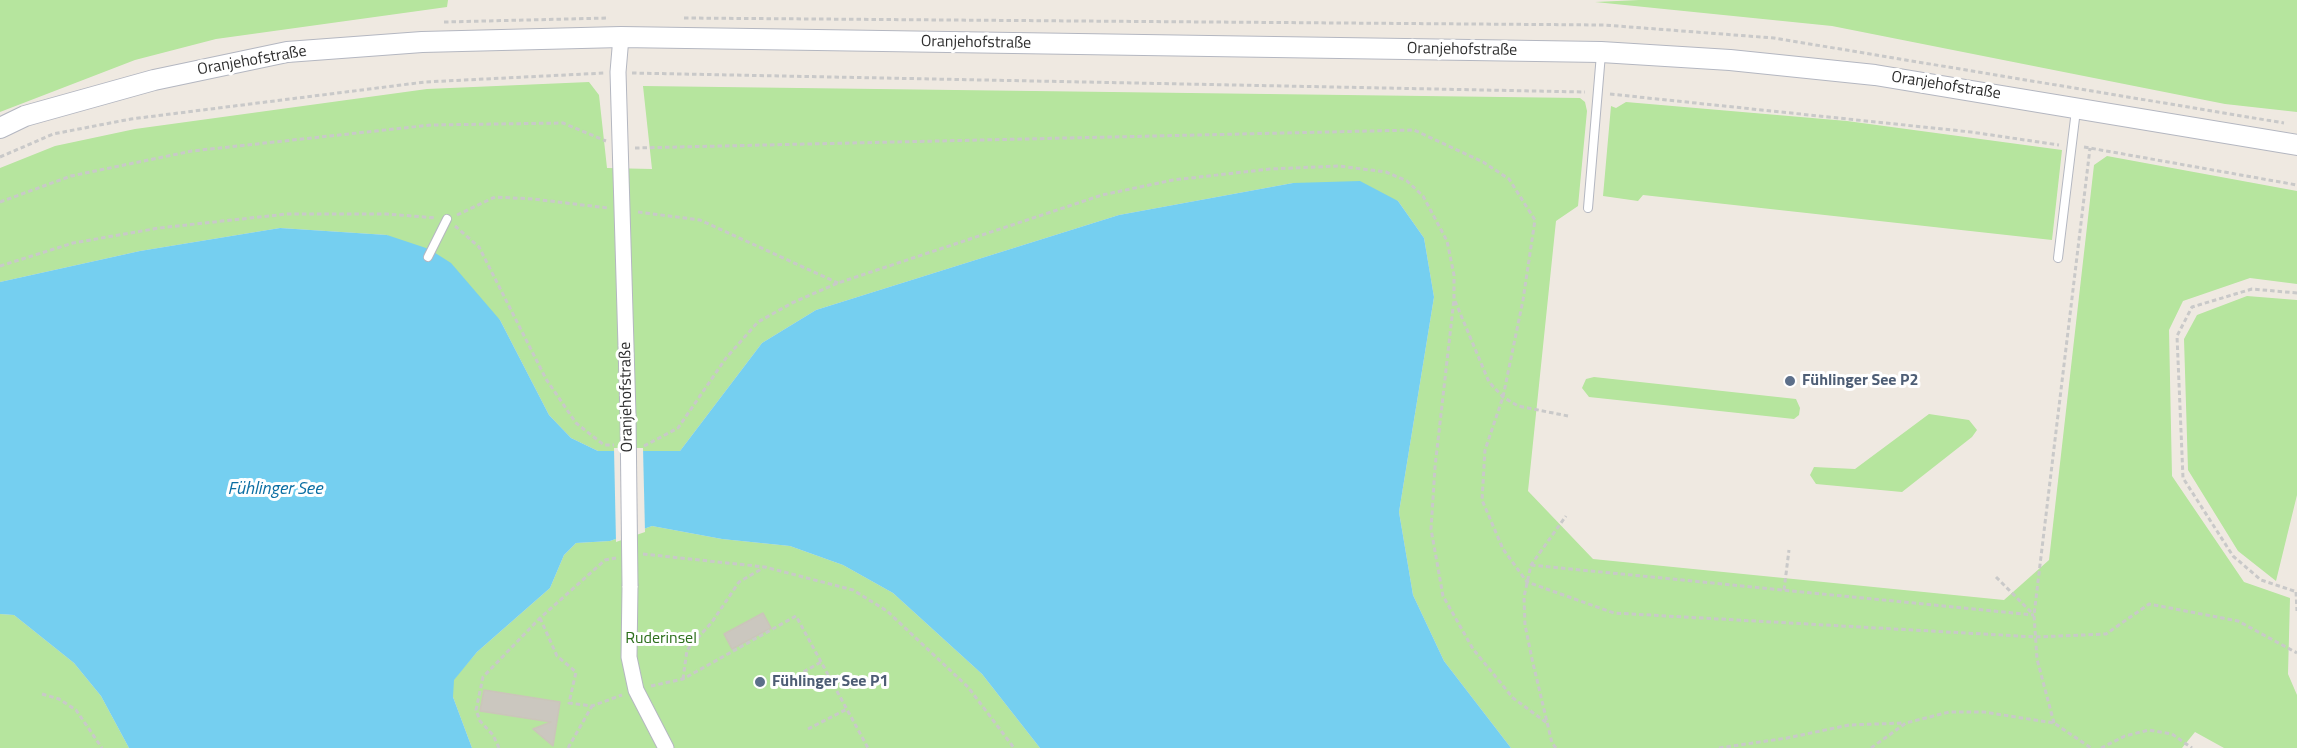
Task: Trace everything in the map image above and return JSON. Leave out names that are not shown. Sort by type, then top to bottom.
[{"type":"street","name":"Oranjehofstraße","points":[[621,37],[618,72],[624,210],[628,415],[629,657],[636,690],[666,748]]},
{"type":"street","name":"Oranjehofstraße","points":[[0,128],[25,116],[154,80],[287,52],[422,42],[621,37],[1601,52],[1730,60],[1875,75],[2297,145]]},
{"type":"lane","points":[[1588,208],[1601,52]]},
{"type":"lane","points":[[2058,258],[2076,107]]},
{"type":"lane","points":[[428,257],[447,219]]},
{"type":"path","points":[[0,157],[54,134],[131,119],[425,82],[618,72],[1597,93],[1924,127],[2090,148],[2297,185]]},
{"type":"path","points":[[0,202],[71,176],[192,151],[431,125],[563,123],[621,148],[1414,130],[1483,162],[1509,179],[1535,220],[1523,300],[1503,397],[1485,450],[1482,500],[1503,549],[1527,582],[1614,613],[2036,637],[2106,634],[2149,604],[2238,621],[2297,653]]},
{"type":"path","points":[[2054,723],[2037,659],[2034,615],[2090,148]]},
{"type":"path","points":[[636,446],[647,446],[678,428],[726,358],[758,322],[838,282],[1102,195],[1173,180],[1270,169],[1339,166],[1386,172],[1407,181],[1423,196],[1447,241],[1454,275],[1454,299],[1435,467],[1431,529],[1443,596],[1473,649],[1513,698],[1548,723]]},
{"type":"path","points":[[0,267],[73,243],[159,228],[287,214],[387,214],[447,219],[495,197],[533,199],[700,220],[838,282]]},
{"type":"path","points":[[447,219],[479,247],[546,379],[576,423],[604,445],[615,445]]},
{"type":"path","points":[[2297,293],[2252,289],[2192,307],[2177,336],[2183,477],[2233,555],[2261,579],[2297,591],[2297,611]]},
{"type":"path","points":[[1454,299],[1489,382],[1503,397],[1518,406],[1568,416]]},
{"type":"path","points":[[1556,748],[1552,743],[1525,625],[1524,597],[1531,565],[1566,516]]},
{"type":"path","points":[[1784,590],[1789,550]]},
{"type":"path","points":[[1531,565],[2034,615]]},
{"type":"path","points":[[683,679],[687,650],[712,622],[739,582],[765,567],[853,590],[887,611],[968,687],[1014,748]]},
{"type":"path","points":[[1996,577],[2034,615]]},
{"type":"path","points":[[499,748],[493,735],[480,722],[476,710],[483,677],[540,618],[557,656],[576,672],[568,703],[592,706],[636,690],[683,679],[796,616],[868,748]]},
{"type":"path","points":[[784,683],[821,662]]},
{"type":"path","points":[[42,694],[58,699],[76,710],[102,748]]},
{"type":"path","points":[[568,748],[592,706]]},
{"type":"path","points":[[808,729],[847,709]]},
{"type":"path","points":[[1719,748],[1787,738],[1849,725],[1906,723],[1949,712],[1984,712],[2054,723],[2091,748]]},
{"type":"path","points":[[1871,748],[1906,723]]},
{"type":"path","points":[[2101,748],[2125,736],[2149,730],[2172,734],[2192,748]]},
{"type":"path","points":[[1549,748],[1552,743]]},
{"type":"green space","points":[[0,0],[448,0],[447,7],[216,39],[135,60],[0,112]]},
{"type":"green space","points":[[1639,0],[2297,0],[2297,112],[2225,104],[1832,26],[1595,2]]},
{"type":"green space","points":[[589,82],[599,95],[607,168],[652,169],[643,86],[1580,98],[1585,102],[1587,111],[1578,206],[1556,221],[1528,491],[1593,559],[2004,600],[2049,560],[2094,165],[2107,156],[2297,191],[2297,284],[2250,278],[2183,301],[2169,330],[2172,476],[2244,582],[2290,598],[2288,674],[2297,695],[2297,748],[2224,748],[2195,732],[2182,748],[1511,748],[1444,661],[1413,595],[1399,512],[1434,297],[1424,238],[1398,201],[1293,183],[1119,215],[816,310],[762,343],[680,451],[598,451],[571,438],[549,415],[500,320],[387,235],[280,228],[140,251],[0,282],[0,168],[55,146],[135,129],[427,89]]},
{"type":"green space","points":[[1626,102],[1847,121],[2062,150],[2052,240],[1643,195],[1638,201],[1603,196],[1611,106],[1616,108]]},
{"type":"green space","points":[[2247,296],[2297,300],[2297,495],[2276,581],[2238,551],[2188,470],[2184,339],[2197,315]]},
{"type":"green space","points":[[1594,377],[1796,399],[1800,408],[1799,415],[1794,419],[1589,397],[1582,388],[1586,379]]},
{"type":"green space","points":[[1929,414],[1969,420],[1977,430],[1972,437],[1902,492],[1816,484],[1810,475],[1814,467],[1855,469]]},
{"type":"green space","name":"Ruderinsel","points":[[652,526],[722,539],[790,546],[843,565],[893,593],[982,674],[1040,748],[472,748],[453,697],[453,680],[477,652],[550,588],[564,555],[576,543],[610,541]]},
{"type":"green space","points":[[0,614],[14,615],[74,663],[101,696],[129,748],[0,748]]},
{"type":"water","name":"Fühlinger See","points":[[1360,181],[1398,201],[1424,238],[1434,297],[1399,512],[1413,595],[1444,661],[1511,748],[1040,748],[982,674],[893,593],[843,565],[790,546],[722,539],[652,526],[610,541],[576,543],[564,555],[550,588],[477,652],[454,680],[453,697],[472,748],[129,748],[101,696],[74,663],[14,615],[0,614],[0,282],[140,251],[280,228],[387,235],[429,249],[451,263],[500,320],[549,415],[571,438],[598,451],[680,451],[762,343],[816,310],[1119,215],[1293,183]]},
{"type":"pier","points":[[614,448],[643,448],[645,532],[616,542]]},
{"type":"building","points":[[763,613],[771,628],[732,649],[724,634]]},
{"type":"building","points":[[484,690],[560,702],[553,746],[533,729],[551,722],[480,711]]},
{"type":"place","name":"Fühlinger See P2","points":[[1790,381]]},
{"type":"place","name":"Fühlinger See P1","points":[[760,682]]}]
